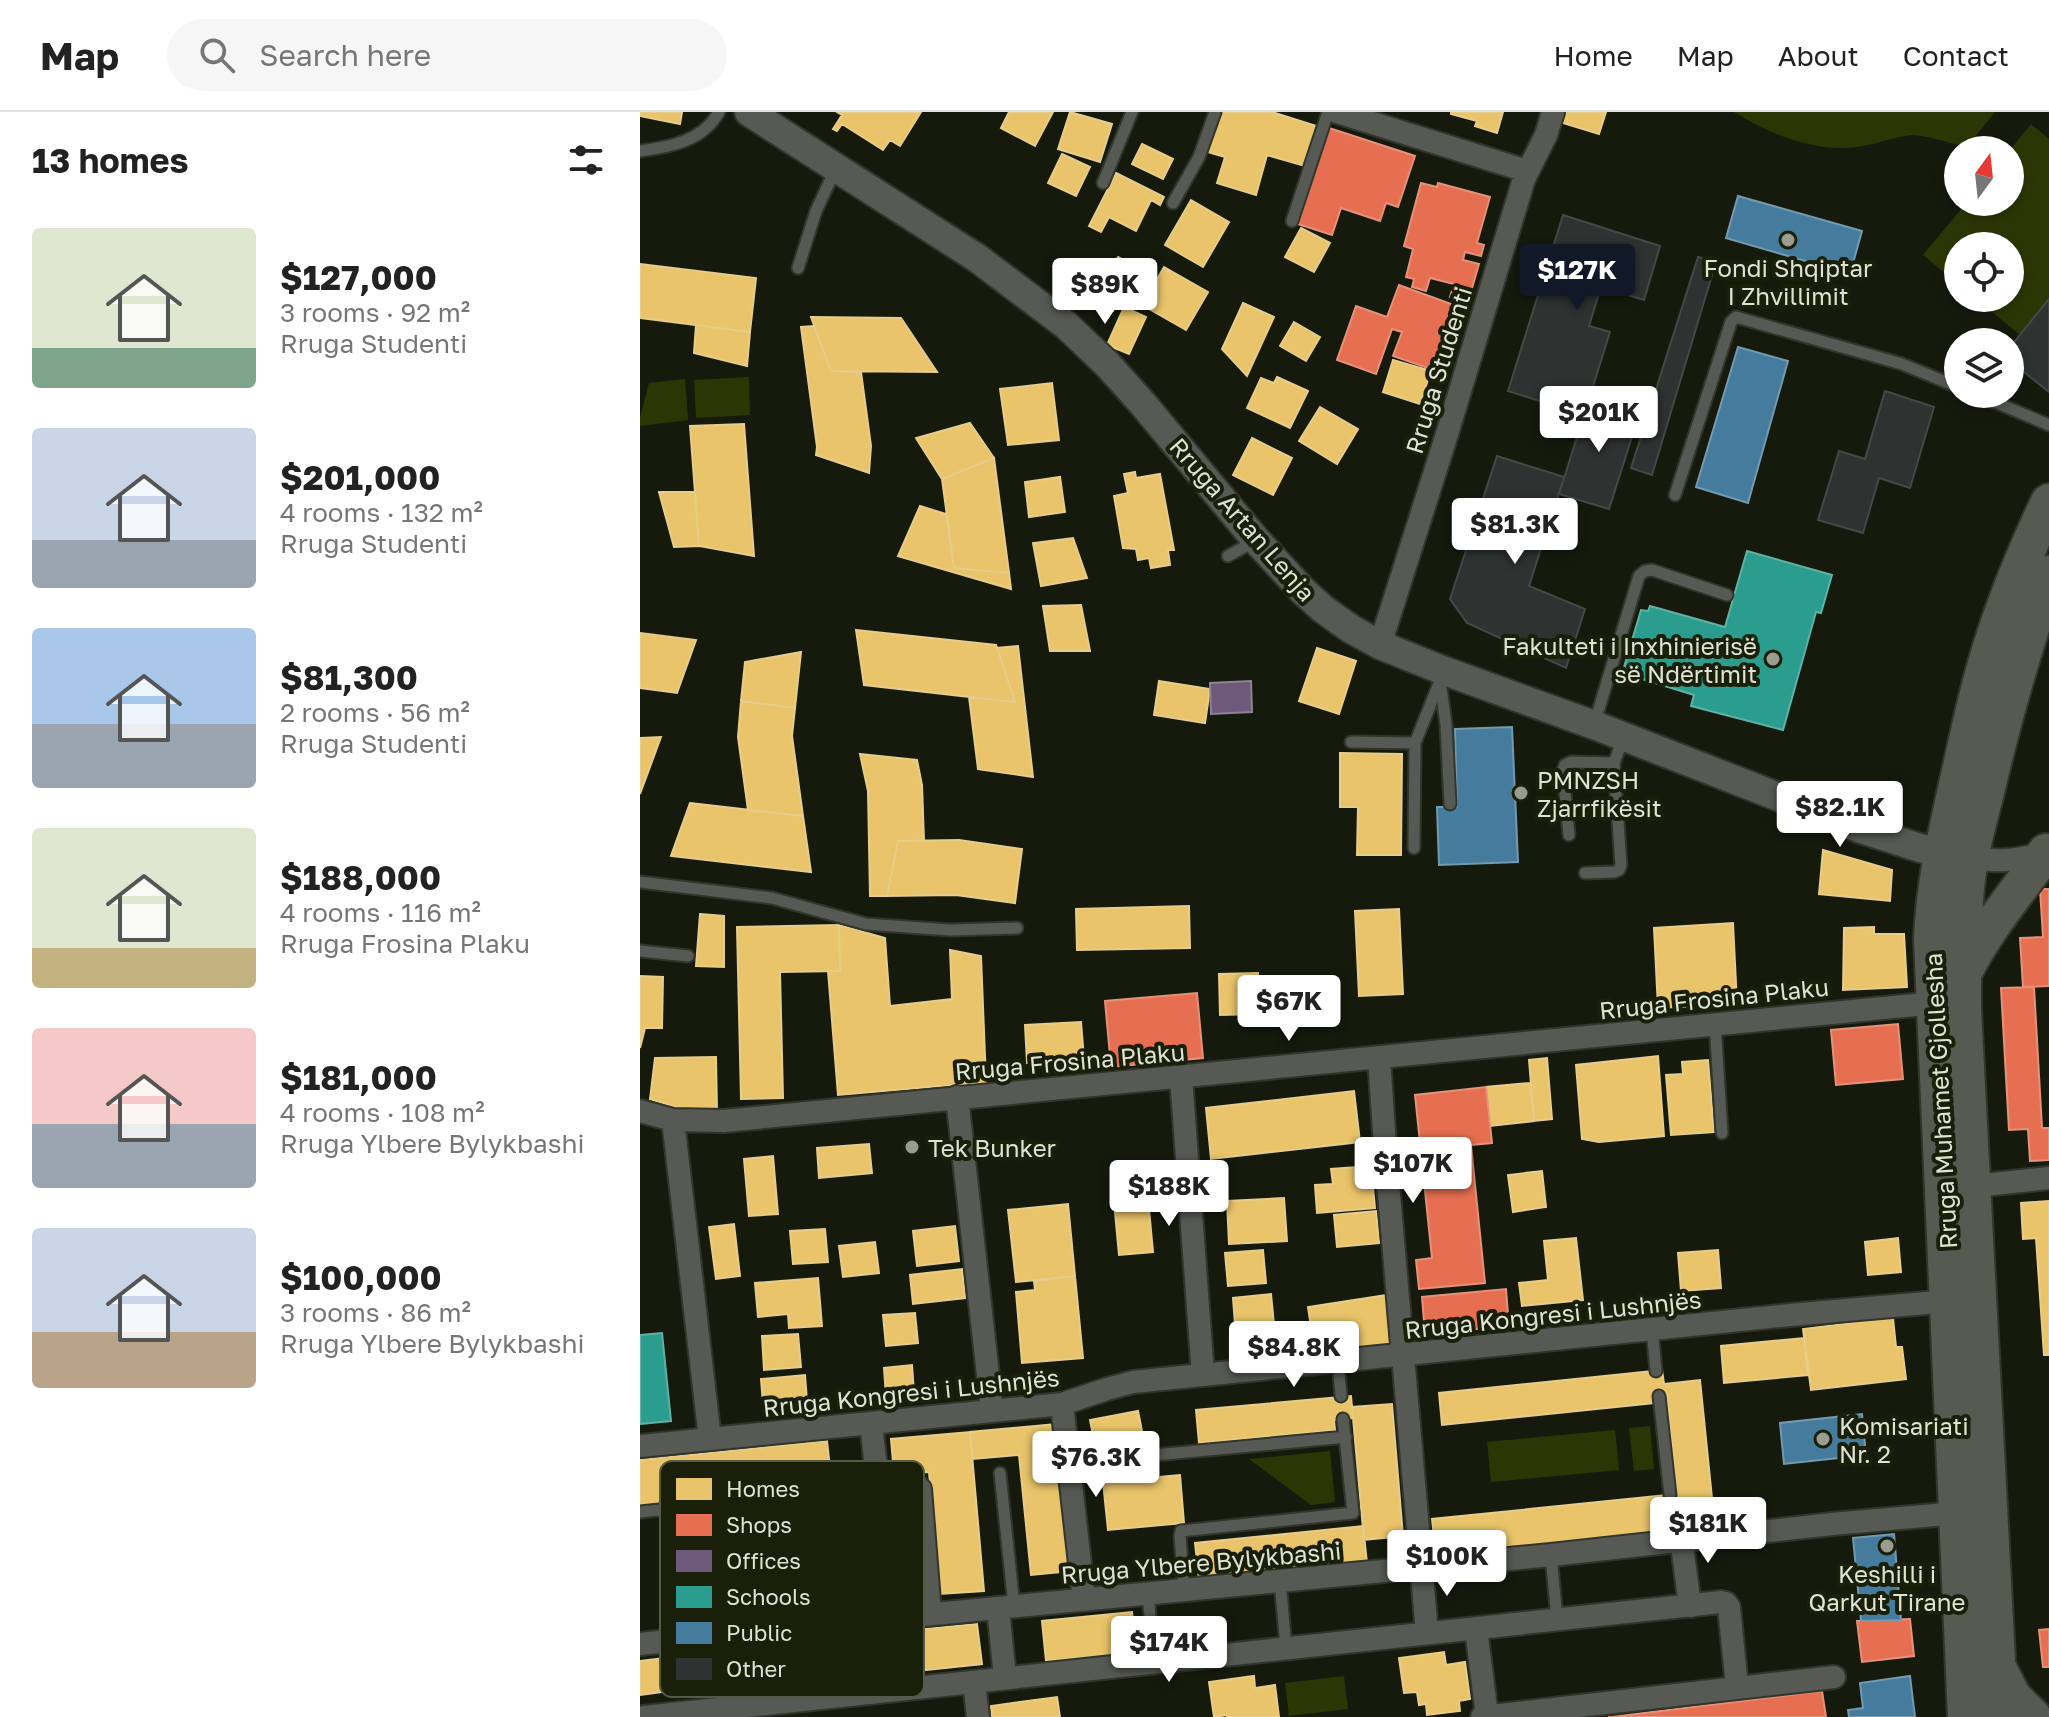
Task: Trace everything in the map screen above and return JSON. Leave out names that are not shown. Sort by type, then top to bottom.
[{"type":"main road","name":"Rruga Muhamet Gjollesha","points":[[1966,1717],[1981,1669],[1974,1186],[1963,975],[1965,897],[1956,856],[1980,685],[2001,618],[2049,502]]},
{"type":"main road","name":"Rruga Muhamet Gjollesha","points":[[2000,1717],[1981,1669],[1958,1513],[1933,909],[1956,856],[2049,574]]},
{"type":"main road","points":[[1963,975],[1985,934],[2048,851]]},
{"type":"main road","points":[[1948,1717],[1958,1694],[1981,1669],[2033,1717]]},
{"type":"street","name":"Rruga Artan Lenja","points":[[749,112],[977,258],[1066,325],[1143,404],[1256,540],[1303,591],[1351,629],[1441,675],[1594,725],[1618,750],[1920,848],[1956,856]]},
{"type":"street","points":[[1337,112],[1527,171]]},
{"type":"street","name":"Rruga Studenti","points":[[1380,645],[1527,171],[1546,135],[1553,112]]},
{"type":"street","points":[[1956,856],[2020,861],[2048,851]]},
{"type":"street","name":"Rruga Frosina Plaku","points":[[640,1111],[673,1120],[724,1121],[1935,1003]]},
{"type":"street","points":[[1379,1058],[1427,1633]]},
{"type":"street","points":[[1181,1077],[1203,1375]]},
{"type":"street","points":[[957,1097],[992,1411]]},
{"type":"street","points":[[673,1120],[710,1439]]},
{"type":"street","points":[[1974,1186],[2049,1178]]},
{"type":"street","name":"Rruga Kongresi i Lushnjës","points":[[640,1446],[1062,1404],[1133,1382],[1949,1301]]},
{"type":"street","points":[[1062,1404],[1084,1599]]},
{"type":"street","points":[[871,1423],[875,1461]]},
{"type":"street","name":"Rruga Ylbere Bylykbashi","points":[[924,1615],[1958,1513]]},
{"type":"street","points":[[924,1539],[930,1614]]},
{"type":"street","points":[[1679,1540],[1690,1606]]},
{"type":"street","points":[[924,1687],[1721,1602],[1729,1607],[1737,1687]]},
{"type":"street","points":[[1005,1678],[1006,1607]]},
{"type":"street","points":[[1476,1629],[1485,1717],[1834,1677]]},
{"type":"street","name":"Rruga Ylbere Bylykbashi","points":[[640,1644],[660,1642]]},
{"type":"street","points":[[974,1682],[978,1717]]},
{"type":"street","points":[[644,1717],[829,1697]]},
{"type":"lane","points":[[640,151],[698,136],[719,112]]},
{"type":"lane","points":[[1103,183],[1132,112]]},
{"type":"lane","points":[[1173,203],[1199,157],[1215,112]]},
{"type":"lane","points":[[1292,221],[1328,112]]},
{"type":"lane","points":[[798,268],[816,211],[836,167]]},
{"type":"lane","points":[[1675,495],[1731,322],[1736,317],[1902,364],[1944,381]]},
{"type":"lane","points":[[2009,408],[2049,425]]},
{"type":"lane","points":[[1228,556],[1256,540]]},
{"type":"lane","points":[[1594,725],[1639,576],[1652,570],[1727,595]]},
{"type":"lane","points":[[1414,848],[1415,743],[1441,675]]},
{"type":"lane","points":[[1441,675],[1450,804]]},
{"type":"lane","points":[[1351,742],[1415,743]]},
{"type":"lane","points":[[1569,835],[1565,765],[1618,750],[1621,865],[1614,872],[1585,873]]},
{"type":"lane","points":[[640,882],[772,898],[866,924],[950,930],[1017,928]]},
{"type":"lane","points":[[640,951],[688,956]]},
{"type":"lane","points":[[1715,1024],[1722,1133]]},
{"type":"lane","points":[[1652,1329],[1656,1371]]},
{"type":"lane","points":[[1338,1362],[1341,1396]]},
{"type":"lane","points":[[1659,1396],[1670,1495]]},
{"type":"lane","points":[[1184,1590],[1181,1531],[1353,1513],[1343,1419]]},
{"type":"lane","points":[[1069,1463],[1346,1437]]},
{"type":"lane","points":[[1000,1473],[1006,1607]]},
{"type":"lane","points":[[640,1512],[660,1510]]},
{"type":"lane","points":[[1672,1512],[1679,1540]]},
{"type":"lane","points":[[1551,1555],[1557,1619]]},
{"type":"lane","points":[[1280,1580],[1286,1648]]},
{"type":"lane","points":[[1148,1593],[1154,1662]]},
{"type":"green space","points":[[1734,112],[1995,112],[1976,136],[1944,136],[1944,141],[1912,135],[1845,148],[1816,146],[1759,126]]},
{"type":"green space","points":[[2031,124],[2049,139],[2049,299],[2024,330],[2011,328],[1992,312],[2024,312],[2024,232],[1944,232],[1944,272],[1923,255],[1955,216],[2024,216],[2024,136],[2021,136]]},
{"type":"green space","points":[[749,377],[750,415],[696,418],[694,380]]},
{"type":"green space","points":[[685,379],[688,420],[640,426],[649,383]]},
{"type":"green space","points":[[1650,1426],[1654,1469],[1634,1471],[1629,1428]]},
{"type":"green space","points":[[1615,1430],[1619,1470],[1491,1482],[1487,1442]]},
{"type":"green space","points":[[1330,1451],[1335,1502],[1311,1505],[1249,1459]]},
{"type":"green space","points":[[1344,1676],[1348,1709],[1289,1716],[1285,1683]]},
{"type":"building: Homes","points":[[640,112],[682,112],[680,124],[640,116]]},
{"type":"building: Homes","points":[[837,112],[921,112],[900,146],[890,140],[883,150],[842,124],[837,131],[833,129],[842,115]]},
{"type":"building: Homes","points":[[1009,112],[1053,112],[1035,146],[1001,128]]},
{"type":"building: Homes","points":[[1070,112],[1112,124],[1100,162],[1058,149]]},
{"type":"building: Homes","points":[[1220,112],[1272,112],[1316,126],[1305,166],[1267,155],[1256,195],[1217,183],[1225,157],[1208,152]]},
{"type":"building: Homes","points":[[1451,112],[1503,112],[1497,133],[1475,126],[1477,121]]},
{"type":"building: Homes","points":[[1563,112],[1606,112],[1599,134],[1560,122]]},
{"type":"building: Homes","points":[[1142,144],[1173,159],[1163,179],[1132,164]]},
{"type":"building: Homes","points":[[1062,154],[1090,167],[1076,196],[1048,183]]},
{"type":"building: Homes","points":[[1116,173],[1164,197],[1160,205],[1151,200],[1136,231],[1109,217],[1101,232],[1089,226]]},
{"type":"building: Homes","points":[[1191,200],[1229,222],[1203,267],[1165,245]]},
{"type":"building: Homes","points":[[1301,228],[1330,243],[1314,272],[1285,257]]},
{"type":"building: Homes","points":[[1118,257],[1138,268],[1113,311],[1093,300]]},
{"type":"building: Homes","points":[[640,264],[756,278],[750,332],[640,318]]},
{"type":"building: Homes","points":[[1164,267],[1208,292],[1186,330],[1142,305]]},
{"type":"building: Homes","points":[[1243,303],[1274,317],[1247,376],[1222,349]]},
{"type":"building: Homes","points":[[1124,307],[1146,317],[1129,354],[1107,345]]},
{"type":"building: Homes","points":[[811,317],[901,318],[937,372],[831,371]]},
{"type":"building: Homes","points":[[1294,322],[1320,337],[1306,361],[1280,346]]},
{"type":"building: Homes","points":[[696,325],[750,332],[747,366],[694,353]]},
{"type":"building: Homes","points":[[814,326],[831,371],[861,372],[871,446],[869,473],[816,455],[801,327]]},
{"type":"building: Homes","points":[[1393,360],[1431,371],[1420,404],[1383,392]]},
{"type":"building: Homes","points":[[1277,377],[1308,391],[1290,428],[1247,408],[1261,378],[1274,383]]},
{"type":"building: Homes","points":[[1052,383],[1059,440],[1008,445],[1000,389]]},
{"type":"building: Homes","points":[[1320,407],[1358,429],[1337,464],[1299,441]]},
{"type":"building: Homes","points":[[970,423],[994,458],[942,479],[916,438]]},
{"type":"building: Homes","points":[[744,424],[754,556],[699,546],[690,426]]},
{"type":"building: Homes","points":[[1252,438],[1292,458],[1273,495],[1233,475]]},
{"type":"building: Homes","points":[[994,458],[1009,573],[954,568],[942,479]]},
{"type":"building: Homes","points":[[1135,472],[1136,478],[1160,474],[1174,550],[1168,550],[1170,565],[1151,568],[1149,558],[1138,560],[1136,549],[1123,548],[1114,496],[1128,493],[1124,474]]},
{"type":"building: Homes","points":[[1060,477],[1065,512],[1029,517],[1025,482]]},
{"type":"building: Homes","points":[[659,492],[695,492],[699,546],[674,547]]},
{"type":"building: Homes","points":[[920,506],[946,514],[954,568],[1009,573],[1011,589],[898,556]]},
{"type":"building: Homes","points":[[1073,538],[1087,578],[1041,586],[1033,543]]},
{"type":"building: Homes","points":[[1081,605],[1090,651],[1050,651],[1043,606]]},
{"type":"building: Homes","points":[[856,630],[996,645],[1015,702],[864,685]]},
{"type":"building: Homes","points":[[640,633],[696,640],[677,693],[640,688]]},
{"type":"building: Homes","points":[[1018,646],[1033,777],[978,769],[969,697],[1015,702],[997,648]]},
{"type":"building: Homes","points":[[1317,648],[1356,661],[1339,714],[1299,701]]},
{"type":"building: Homes","points":[[801,652],[795,708],[741,701],[745,662]]},
{"type":"building: Homes","points":[[1159,681],[1210,689],[1205,723],[1154,715]]},
{"type":"building: Homes","points":[[741,701],[795,708],[792,736],[803,816],[748,810],[738,737]]},
{"type":"building: Homes","points":[[661,737],[640,794],[640,738]]},
{"type":"building: Homes","points":[[1340,753],[1402,754],[1401,855],[1357,855],[1358,807],[1340,807]]},
{"type":"building: Homes","points":[[860,754],[917,760],[922,785],[924,841],[898,841],[887,896],[870,896],[868,791]]},
{"type":"building: Homes","points":[[690,803],[803,816],[811,872],[671,856]]},
{"type":"building: Homes","points":[[959,840],[1022,849],[1015,903],[956,895],[887,896],[898,841]]},
{"type":"building: Homes","points":[[1823,850],[1892,870],[1890,901],[1819,894]]},
{"type":"building: Homes","points":[[1189,906],[1190,948],[1077,950],[1076,909]]},
{"type":"building: Homes","points":[[1399,909],[1403,994],[1359,996],[1355,911]]},
{"type":"building: Homes","points":[[700,914],[724,916],[724,967],[696,966]]},
{"type":"building: Homes","points":[[1733,923],[1737,1004],[1658,1008],[1654,928]]},
{"type":"building: Homes","points":[[839,925],[885,938],[890,1006],[952,999],[950,950],[981,956],[986,1082],[838,1095],[828,971],[840,971]]},
{"type":"building: Homes","points":[[839,925],[840,971],[780,972],[783,1098],[741,1099],[737,927]]},
{"type":"building: Homes","points":[[1874,927],[1874,934],[1904,934],[1907,987],[1843,990],[1844,928]]},
{"type":"building: Homes","points":[[1258,973],[1259,1014],[1220,1015],[1219,974]]},
{"type":"building: Homes","points":[[640,976],[663,977],[662,1028],[645,1028],[640,1048]]},
{"type":"building: Homes","points":[[1081,1022],[1084,1059],[1027,1063],[1025,1025]]},
{"type":"building: Homes","points":[[1658,1056],[1664,1136],[1599,1142],[1582,1139],[1576,1065]]},
{"type":"building: Homes","points":[[716,1057],[717,1112],[685,1110],[650,1099],[655,1058]]},
{"type":"building: Homes","points":[[1547,1058],[1552,1119],[1534,1121],[1529,1060]]},
{"type":"building: Homes","points":[[1708,1060],[1714,1132],[1671,1135],[1666,1075],[1683,1074],[1682,1062]]},
{"type":"building: Homes","points":[[1530,1083],[1534,1121],[1490,1126],[1486,1087]]},
{"type":"building: Homes","points":[[1354,1091],[1360,1142],[1211,1159],[1206,1108]]},
{"type":"building: Homes","points":[[869,1144],[872,1173],[819,1178],[817,1148]]},
{"type":"building: Homes","points":[[773,1156],[778,1214],[749,1216],[744,1159]]},
{"type":"building: Homes","points":[[1371,1166],[1375,1208],[1317,1213],[1315,1185],[1333,1184],[1331,1169]]},
{"type":"building: Homes","points":[[1542,1171],[1546,1207],[1513,1212],[1508,1175]]},
{"type":"building: Homes","points":[[1284,1198],[1287,1241],[1229,1244],[1227,1201]]},
{"type":"building: Homes","points":[[2049,1201],[2049,1355],[2044,1355],[2036,1238],[2023,1239],[2021,1203]]},
{"type":"building: Homes","points":[[1068,1204],[1075,1276],[1016,1282],[1008,1210]]},
{"type":"building: Homes","points":[[1149,1209],[1153,1252],[1119,1255],[1115,1212]]},
{"type":"building: Homes","points":[[1376,1211],[1379,1243],[1337,1247],[1334,1215]]},
{"type":"building: Homes","points":[[734,1224],[740,1276],[716,1279],[709,1227]]},
{"type":"building: Homes","points":[[955,1226],[959,1261],[917,1266],[913,1231]]},
{"type":"building: Homes","points":[[825,1229],[828,1262],[793,1264],[790,1231]]},
{"type":"building: Homes","points":[[1576,1238],[1583,1300],[1522,1306],[1519,1283],[1548,1280],[1544,1241]]},
{"type":"building: Homes","points":[[1898,1238],[1901,1272],[1868,1275],[1865,1242]]},
{"type":"building: Homes","points":[[875,1242],[879,1273],[843,1277],[839,1246]]},
{"type":"building: Homes","points":[[1263,1250],[1266,1283],[1228,1286],[1225,1253]]},
{"type":"building: Homes","points":[[1718,1250],[1721,1288],[1681,1291],[1678,1253]]},
{"type":"building: Homes","points":[[962,1269],[965,1298],[913,1304],[910,1275]]},
{"type":"building: Homes","points":[[1075,1276],[1083,1358],[1022,1363],[1016,1292],[1035,1290],[1034,1281]]},
{"type":"building: Homes","points":[[818,1278],[822,1326],[789,1328],[788,1314],[758,1317],[755,1283]]},
{"type":"building: Homes","points":[[1271,1294],[1275,1335],[1236,1338],[1233,1298]]},
{"type":"building: Homes","points":[[1387,1295],[1394,1343],[1315,1354],[1308,1307]]},
{"type":"building: Homes","points":[[915,1313],[918,1343],[886,1346],[883,1315]]},
{"type":"building: Homes","points":[[1893,1318],[1896,1347],[1902,1347],[1906,1379],[1811,1390],[1803,1329]]},
{"type":"building: Homes","points":[[798,1334],[801,1367],[764,1370],[762,1336]]},
{"type":"building: Homes","points":[[1804,1338],[1808,1375],[1724,1383],[1721,1346]]},
{"type":"building: Homes","points":[[912,1365],[914,1393],[886,1396],[884,1368]]},
{"type":"building: Homes","points":[[1662,1370],[1664,1384],[1700,1380],[1713,1508],[1657,1514],[1659,1532],[1436,1555],[1432,1519],[1677,1494],[1667,1395],[1654,1396],[1654,1403],[1442,1425],[1439,1393]]},
{"type":"building: Homes","points":[[805,1375],[807,1401],[763,1404],[761,1379]]},
{"type":"building: Homes","points":[[1351,1396],[1353,1418],[1334,1420],[1335,1430],[1199,1443],[1196,1410]]},
{"type":"building: Homes","points":[[1392,1404],[1403,1536],[1364,1540],[1352,1407]]},
{"type":"building: Homes","points":[[1138,1411],[1144,1441],[1096,1450],[1090,1420]]},
{"type":"building: Homes","points":[[1056,1424],[1071,1571],[1031,1575],[1019,1455],[973,1459],[970,1432]]},
{"type":"building: Homes","points":[[970,1432],[984,1591],[939,1594],[929,1472],[924,1472],[924,1461],[893,1461],[891,1439]]},
{"type":"building: Homes","points":[[827,1441],[829,1461],[660,1461],[660,1503],[640,1505],[640,1460]]},
{"type":"building: Homes","points":[[1180,1475],[1184,1523],[1108,1530],[1103,1482]]},
{"type":"building: Homes","points":[[1363,1526],[1367,1563],[1199,1580],[1195,1543]]},
{"type":"building: Homes","points":[[1132,1612],[1136,1652],[1046,1661],[1042,1621]]},
{"type":"building: Homes","points":[[977,1624],[982,1664],[924,1670],[924,1629]]},
{"type":"building: Homes","points":[[1444,1652],[1446,1665],[1465,1662],[1470,1699],[1459,1701],[1460,1711],[1427,1715],[1426,1704],[1419,1705],[1417,1692],[1404,1693],[1399,1658]]},
{"type":"building: Homes","points":[[660,1658],[660,1692],[640,1695],[640,1661]]},
{"type":"building: Homes","points":[[1254,1676],[1255,1688],[1275,1685],[1279,1717],[1214,1717],[1209,1682]]},
{"type":"building: Homes","points":[[1057,1697],[1060,1717],[992,1717],[991,1706]]},
{"type":"building: Shops","points":[[1329,128],[1415,156],[1398,207],[1386,203],[1380,221],[1341,208],[1332,235],[1298,224]]},
{"type":"building: Shops","points":[[1421,183],[1437,187],[1438,183],[1490,197],[1477,243],[1484,245],[1481,256],[1465,252],[1463,260],[1479,264],[1468,302],[1450,297],[1454,284],[1430,278],[1426,291],[1412,287],[1414,279],[1406,277],[1413,249],[1404,246]]},
{"type":"building: Shops","points":[[1399,285],[1465,309],[1442,373],[1393,356],[1402,332],[1392,329],[1376,374],[1337,360],[1356,306],[1387,317]]},
{"type":"building: Shops","points":[[2040,889],[2049,889],[2049,986],[2023,987],[2020,938],[2043,937]]},
{"type":"building: Shops","points":[[2034,987],[2042,1128],[2049,1128],[2049,1160],[2030,1161],[2028,1129],[2009,1130],[2001,988]]},
{"type":"building: Shops","points":[[1197,993],[1203,1058],[1111,1067],[1105,1001]]},
{"type":"building: Shops","points":[[1898,1024],[1903,1079],[1836,1085],[1831,1030]]},
{"type":"building: Shops","points":[[1486,1087],[1492,1143],[1471,1145],[1485,1283],[1419,1289],[1416,1260],[1432,1258],[1415,1095]]},
{"type":"building: Shops","points":[[1506,1289],[1509,1326],[1425,1334],[1422,1297]]},
{"type":"building: Shops","points":[[1910,1619],[1914,1656],[1862,1662],[1857,1621]]},
{"type":"building: Shops","points":[[2049,1629],[2049,1667],[2043,1667],[2039,1630]]},
{"type":"building: Shops","points":[[1822,1691],[1826,1717],[1612,1717]]},
{"type":"building: Offices","points":[[1251,681],[1252,712],[1211,714],[1210,683]]},
{"type":"building: Schools","points":[[1747,551],[1832,575],[1821,613],[1816,612],[1783,730],[1691,706],[1694,695],[1629,675],[1630,669],[1624,667],[1641,610],[1648,611],[1650,606],[1725,627]]},
{"type":"building: Schools","points":[[662,1333],[671,1421],[640,1424],[640,1335]]},
{"type":"building: Public","points":[[1738,196],[1862,231],[1850,274],[1726,238]]},
{"type":"building: Public","points":[[1738,347],[1788,361],[1748,503],[1696,487]]},
{"type":"building: Public","points":[[1512,727],[1518,862],[1439,865],[1437,807],[1457,807],[1455,729]]},
{"type":"building: Public","name":"Komisariati Nr. 2","points":[[1862,1414],[1866,1455],[1784,1464],[1780,1423]]},
{"type":"building: Public","points":[[1894,1534],[1901,1620],[1861,1621],[1853,1538]]},
{"type":"building: Public","points":[[1910,1676],[1915,1717],[1849,1717],[1848,1710],[1863,1708],[1860,1683]]},
{"type":"building: Other","points":[[1563,215],[1660,246],[1644,300],[1601,287],[1589,326],[1610,332],[1584,415],[1508,391]]},
{"type":"building: Other","points":[[1698,257],[1716,262],[1652,475],[1631,468]]},
{"type":"building: Other","points":[[2049,299],[2049,392],[2024,372],[2024,330]]},
{"type":"building: Other","points":[[1885,391],[1934,407],[1910,488],[1879,478],[1863,533],[1818,520],[1839,451],[1865,459]]},
{"type":"building: Other","points":[[1589,399],[1639,415],[1609,509],[1559,494]]},
{"type":"building: Other","points":[[1497,456],[1564,477],[1529,586],[1585,609],[1566,668],[1467,623],[1450,599]]},
{"type":"place","name":"Fondi Shqiptar I Zhvillimit","points":[[1788,240]]},
{"type":"place","name":"Fakulteti i Inxhinierisë së Ndërtimit","points":[[1773,659]]},
{"type":"place","name":"PMNZSH Zjarrfikësit","points":[[1521,793]]},
{"type":"place","name":"Tek Bunker","points":[[912,1147]]},
{"type":"place","name":"Komisariati Nr. 2","points":[[1823,1439]]},
{"type":"place","name":"Keshilli i Qarkut Tirane","points":[[1887,1546]]}]
